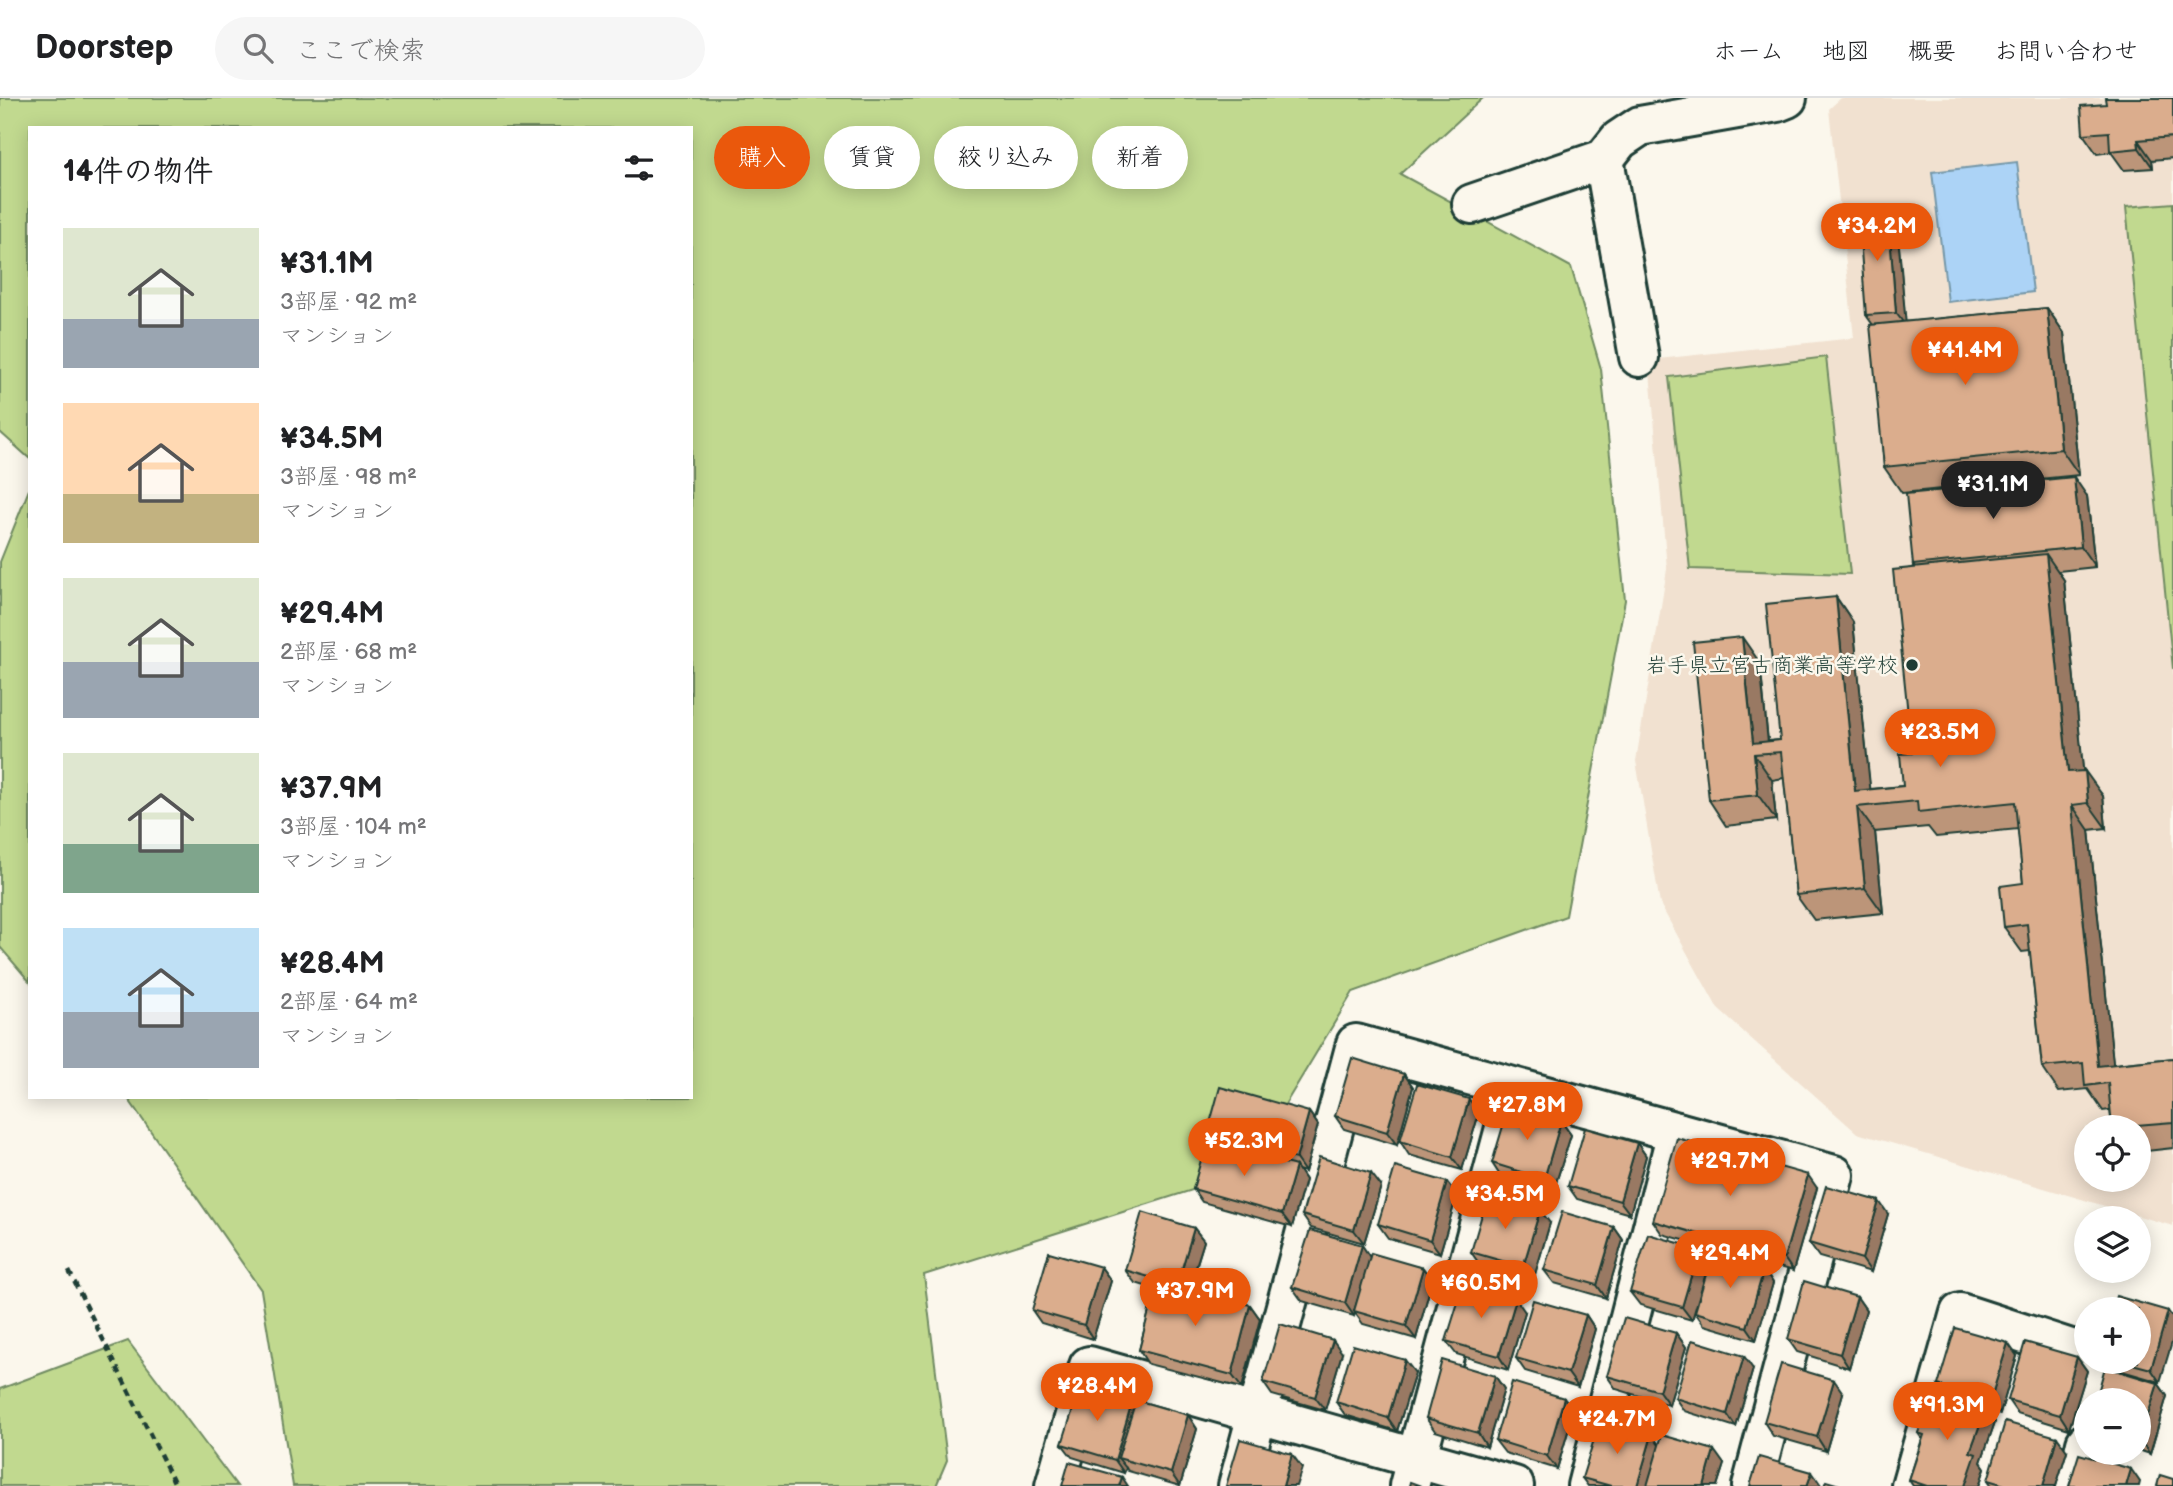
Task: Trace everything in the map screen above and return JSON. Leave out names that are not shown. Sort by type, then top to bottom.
[{"type":"street","points":[[1472,204],[1604,159],[1619,140],[1640,126],[1787,98]]},
{"type":"street","points":[[1604,159],[1639,356]]},
{"type":"street","points":[[1238,1486],[1356,1044],[1833,1175],[1752,1486]]},
{"type":"street","points":[[1413,1472],[1516,1088]]},
{"type":"street","points":[[1587,1486],[1677,1132]]},
{"type":"street","points":[[1911,1486],[1960,1313],[2074,1350]]},
{"type":"street","points":[[1055,1486],[1089,1366],[1258,1413],[1413,1472],[1514,1486]]},
{"type":"street","points":[[2076,1486],[2081,1465]]},
{"type":"path","points":[[69,1271],[176,1486]]},
{"type":"shaded area","name":"岩手県立宮古商業高等学校","points":[[1841,98],[2173,98],[2173,1226],[2151,1220],[2151,1206],[2105,1206],[1857,1133],[1718,1009],[1660,904],[1636,761],[1667,569],[1649,360],[1854,338],[1829,109]]},
{"type":"green space","points":[[0,98],[1483,98],[1400,174],[1571,267],[1601,369],[1625,600],[1566,916],[1353,992],[1243,1174],[924,1275],[947,1460],[936,1486],[293,1486],[261,1290],[128,1099],[693,1099],[693,126],[28,126],[28,457],[0,432]]},
{"type":"green space","points":[[2173,203],[2173,669],[2126,207]]},
{"type":"green space","points":[[1826,357],[1850,574],[1690,569],[1669,377]]},
{"type":"green space","points":[[28,492],[28,980],[0,947],[0,562]]},
{"type":"green space","points":[[128,1341],[237,1486],[0,1486],[0,1389]]},
{"type":"water","points":[[2017,162],[2033,292],[1948,302],[1932,172]]},
{"type":"building","points":[[2105,98],[2173,98],[2173,137],[2138,140],[2139,148],[2110,151],[2109,132],[2083,134],[2081,106],[2106,104]]},
{"type":"building","points":[[1888,210],[1896,313],[1866,315],[1858,212]]},
{"type":"building","points":[[2047,308],[2061,449],[1884,467],[1870,325]]},
{"type":"building","points":[[2074,477],[2081,547],[1913,565],[1906,494]]},
{"type":"building","points":[[2046,554],[2068,772],[2085,771],[2088,803],[2072,805],[2098,1066],[2173,1058],[2173,1122],[2151,1124],[2151,1115],[2111,1115],[2108,1083],[2085,1086],[2083,1063],[2042,1067],[2027,924],[2004,927],[2000,886],[2023,883],[2015,802],[1918,812],[1917,801],[1857,807],[1865,888],[1796,895],[1781,752],[1754,754],[1758,795],[1709,800],[1693,642],[1742,637],[1753,743],[1780,740],[1766,604],[1836,597],[1855,791],[1903,786],[1900,754],[1912,753],[1893,570]]},
{"type":"building","points":[[1352,1058],[1404,1074],[1387,1132],[1335,1116]]},
{"type":"building","points":[[1417,1084],[1469,1099],[1452,1157],[1400,1141]]},
{"type":"building","points":[[1220,1087],[1309,1112],[1296,1159],[1207,1134]]},
{"type":"building","points":[[1509,1106],[1561,1121],[1544,1179],[1492,1163]]},
{"type":"building","points":[[1585,1128],[1637,1143],[1620,1201],[1568,1186]]},
{"type":"building","points":[[1677,1138],[1808,1175],[1784,1258],[1653,1221]]},
{"type":"building","points":[[1206,1142],[1296,1166],[1282,1214],[1193,1189]]},
{"type":"building","points":[[1319,1157],[1371,1173],[1354,1230],[1302,1215]]},
{"type":"building","points":[[1395,1167],[1447,1182],[1430,1240],[1378,1224]]},
{"type":"building","points":[[1826,1186],[1879,1201],[1862,1259],[1809,1243]]},
{"type":"building","points":[[1488,1194],[1540,1210],[1523,1267],[1471,1252]]},
{"type":"building","points":[[1142,1212],[1194,1228],[1177,1285],[1125,1270]]},
{"type":"building","points":[[1562,1212],[1614,1227],[1597,1285],[1544,1270]]},
{"type":"building","points":[[1310,1230],[1362,1245],[1345,1303],[1292,1287]]},
{"type":"building","points":[[1648,1234],[1699,1249],[1682,1307],[1630,1292]]},
{"type":"building","points":[[1049,1252],[1101,1267],[1084,1325],[1032,1310]]},
{"type":"building","points":[[1371,1253],[1423,1268],[1406,1326],[1354,1311]]},
{"type":"building","points":[[1712,1254],[1764,1269],[1747,1327],[1695,1312]]},
{"type":"building","points":[[1157,1281],[1250,1305],[1232,1375],[1139,1350]]},
{"type":"building","points":[[1804,1281],[1857,1297],[1840,1354],[1788,1339]]},
{"type":"building","points":[[1464,1283],[1516,1299],[1499,1356],[1446,1341]]},
{"type":"building","points":[[1533,1300],[1586,1315],[1568,1373],[1516,1358]]},
{"type":"building","points":[[2151,1306],[2168,1311],[2151,1369]]},
{"type":"building","points":[[1624,1318],[1676,1333],[1659,1391],[1607,1376]]},
{"type":"building","points":[[1280,1324],[1333,1340],[1315,1397],[1263,1382]]},
{"type":"building","points":[[1955,1328],[2008,1343],[1990,1401],[1938,1385]]},
{"type":"building","points":[[1692,1340],[1744,1356],[1727,1414],[1675,1398]]},
{"type":"building","points":[[2025,1342],[2074,1356],[2074,1367],[2060,1415],[2008,1400]]},
{"type":"building","points":[[1353,1345],[1405,1360],[1388,1418],[1336,1402]]},
{"type":"building","points":[[1442,1360],[1495,1376],[1478,1433],[1426,1418]]},
{"type":"building","points":[[1781,1364],[1834,1380],[1817,1437],[1764,1422]]},
{"type":"building","points":[[2103,1374],[2128,1374],[2158,1383],[2151,1405],[2151,1388],[2099,1388]]},
{"type":"building","points":[[1512,1382],[1564,1398],[1547,1456],[1495,1440]]},
{"type":"building","points":[[1080,1387],[1132,1402],[1115,1460],[1062,1444]]},
{"type":"building","points":[[1933,1390],[1986,1408],[1970,1452],[1976,1454],[1965,1486],[1927,1486],[1909,1480],[1924,1435],[1918,1433]]},
{"type":"building","points":[[1136,1400],[1188,1415],[1171,1473],[1118,1458]]},
{"type":"building","points":[[1600,1420],[1652,1435],[1637,1486],[1611,1486],[1582,1478]]},
{"type":"building","points":[[2005,1422],[2057,1437],[2043,1486],[2008,1486],[1988,1480]]},
{"type":"building","points":[[1662,1435],[1714,1450],[1704,1486],[1647,1486]]},
{"type":"building","points":[[1240,1439],[1292,1454],[1283,1486],[1226,1486]]},
{"type":"building","points":[[1759,1457],[1812,1472],[1807,1486],[1750,1486]]},
{"type":"building","points":[[1069,1462],[1122,1477],[1119,1486],[1062,1486]]},
{"type":"building","points":[[2076,1465],[2117,1465],[2131,1469],[2126,1486],[2069,1486]]},
{"type":"building","points":[[2160,1475],[2173,1479],[2173,1486],[2157,1486]]},
{"type":"building","points":[[1826,1481],[1843,1486],[1824,1486]]},
{"type":"place","name":"岩手県立宮古商業高等学校","points":[[1912,665]]}]
